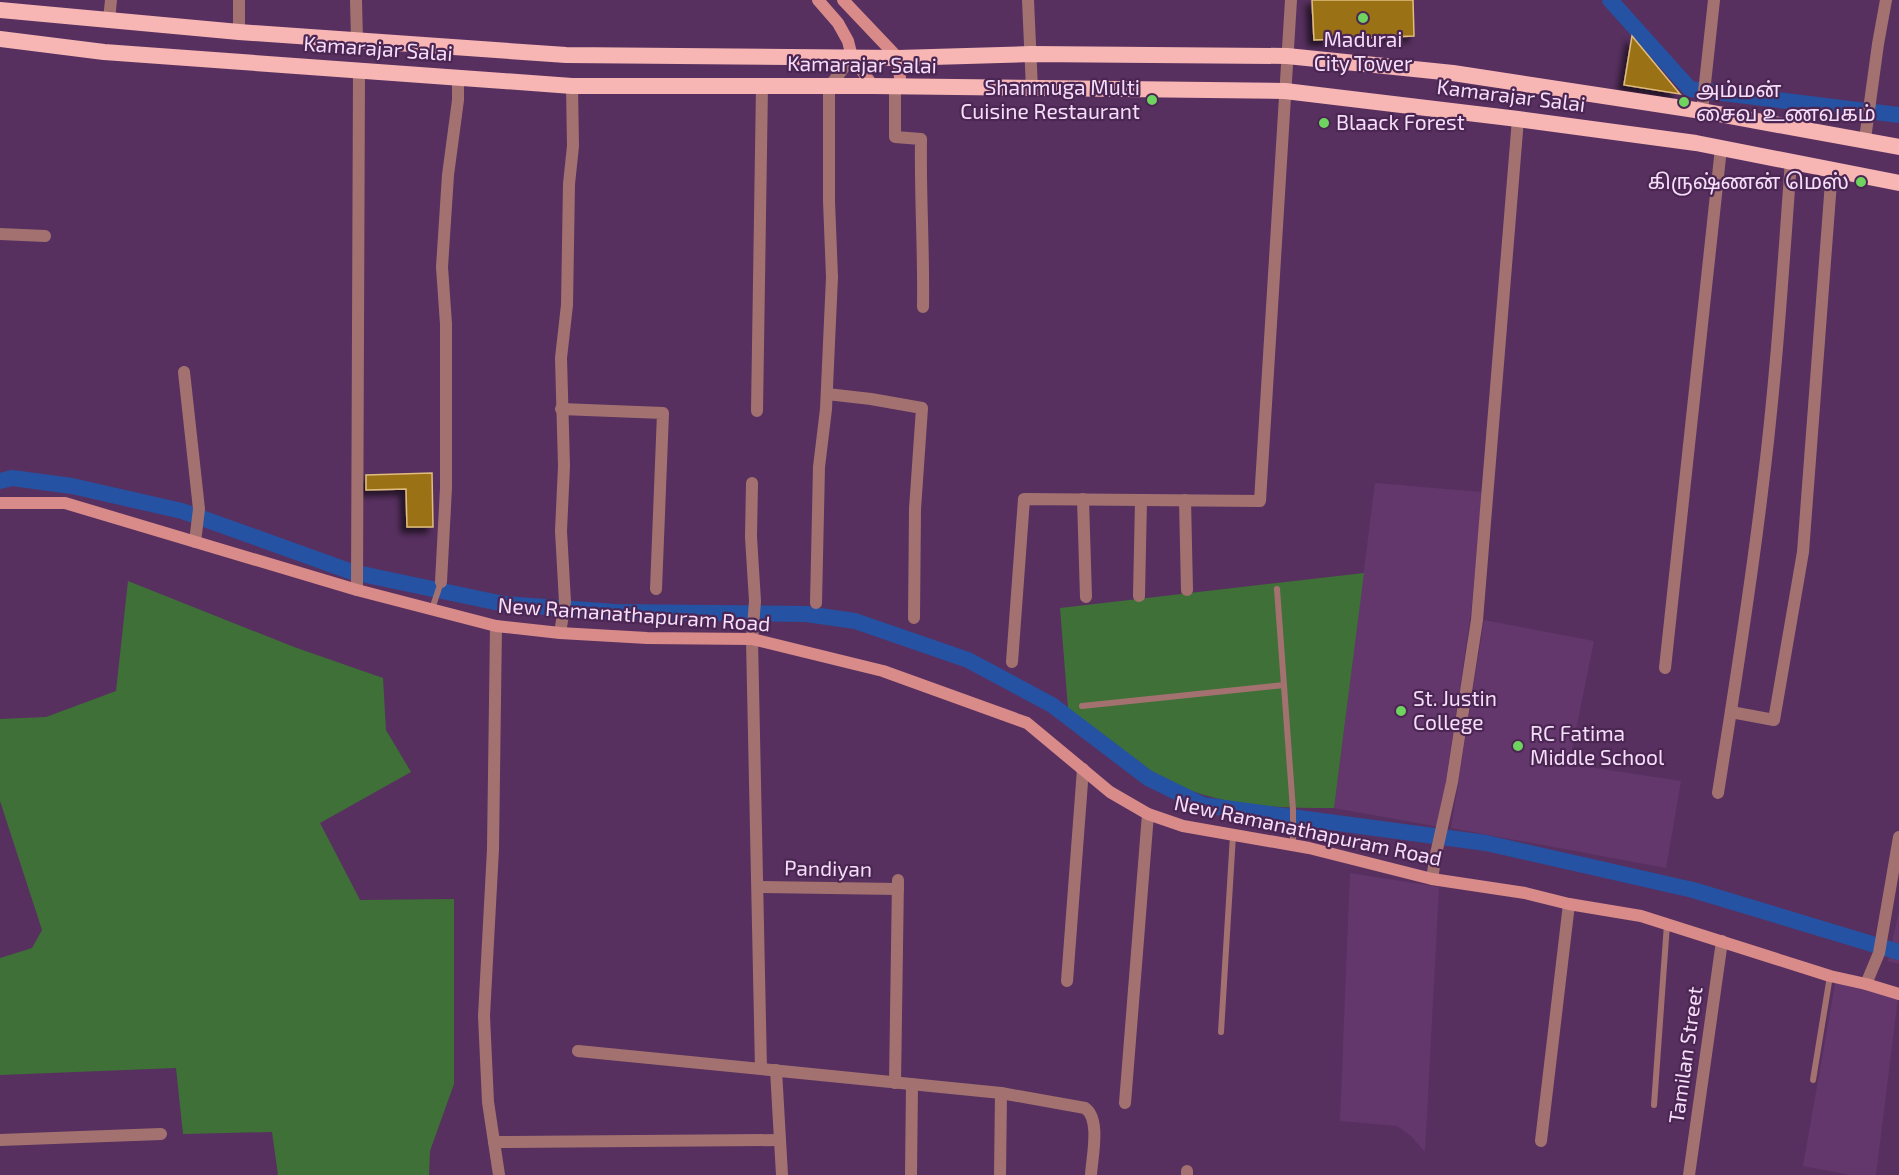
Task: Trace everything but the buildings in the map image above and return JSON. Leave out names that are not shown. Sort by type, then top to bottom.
[{"type":"highway","name":"Kamarajar Salai","points":[[0,10],[238,32],[566,55],[898,58],[1030,54],[1287,56],[1703,105],[1899,147]]},
{"type":"highway","name":"Kamarajar Salai","points":[[0,39],[104,52],[572,86],[1285,91],[1518,119],[1721,148],[1899,183]]},
{"type":"main road","points":[[818,0],[838,23],[848,41],[852,57],[873,87]]},
{"type":"main road","points":[[843,0],[898,58],[898,88]]},
{"type":"main road","name":"New Ramanathapuram Road","points":[[0,503],[66,503],[357,590],[434,604],[496,626],[560,633],[647,638],[752,639],[883,671],[1027,723],[1110,792],[1148,814],[1183,826],[1293,845],[1432,879],[1525,893],[1569,904],[1641,916],[1830,976],[1899,994]]},
{"type":"street","points":[[109,20],[111,0]]},
{"type":"street","points":[[238,32],[239,0]]},
{"type":"street","points":[[356,0],[357,40]]},
{"type":"street","points":[[1028,0],[1032,89]]},
{"type":"street","points":[[1012,662],[1024,499],[1260,501],[1291,0]]},
{"type":"street","points":[[1703,105],[1714,0]]},
{"type":"street","points":[[1865,139],[1886,0]]},
{"type":"street","points":[[816,603],[819,467],[826,394],[832,277],[829,87],[852,57]]},
{"type":"street","points":[[357,590],[359,71]]},
{"type":"street","points":[[441,582],[446,488],[446,324],[442,267],[448,175],[458,100],[458,77]]},
{"type":"street","points":[[560,633],[565,602],[561,531],[564,466],[561,358],[567,305],[569,184],[573,146],[572,86]]},
{"type":"street","points":[[757,411],[762,86]]},
{"type":"street","points":[[898,88],[895,137],[921,139],[923,308]]},
{"type":"street","points":[[1432,879],[1452,782],[1477,620],[1518,119]]},
{"type":"street","points":[[1665,668],[1721,148]]},
{"type":"street","points":[[1718,793],[1745,622],[1765,467],[1776,362],[1791,161]]},
{"type":"street","points":[[1731,712],[1774,720],[1803,552],[1832,169]]},
{"type":"street","points":[[0,234],[45,236]]},
{"type":"street","points":[[184,372],[199,509],[195,542]]},
{"type":"street","points":[[826,394],[921,408],[915,509],[914,618]]},
{"type":"street","points":[[561,409],[663,413],[656,589]]},
{"type":"street","points":[[752,483],[751,537],[754,606],[752,639],[761,1069]]},
{"type":"street","points":[[1083,499],[1086,597]]},
{"type":"street","points":[[1139,596],[1141,500]]},
{"type":"street","points":[[1185,500],[1187,590]]},
{"type":"street","points":[[496,626],[493,849],[484,1016],[488,1102],[499,1175]]},
{"type":"street","points":[[1067,981],[1083,769]]},
{"type":"street","points":[[1125,1102],[1148,814]]},
{"type":"street","points":[[1866,984],[1879,953],[1899,837]]},
{"type":"street","name":"Pandiyan","points":[[758,887],[898,885],[895,1083]]},
{"type":"street","points":[[1541,1141],[1569,904]]},
{"type":"street","name":"Tamilan Street","points":[[1689,1175],[1722,941]]},
{"type":"street","points":[[578,1051],[1001,1093],[1085,1108],[1090,1111],[1095,1123],[1091,1175]]},
{"type":"street","points":[[776,1070],[782,1175]]},
{"type":"street","points":[[911,1175],[912,1084]]},
{"type":"street","points":[[1000,1175],[1001,1093]]},
{"type":"street","points":[[0,1140],[161,1134]]},
{"type":"street","points":[[494,1142],[780,1140]]},
{"type":"lane","points":[[434,604],[441,582]]},
{"type":"lane","points":[[1277,589],[1293,810],[1293,845]]},
{"type":"lane","points":[[1082,706],[1284,685]]},
{"type":"lane","points":[[1221,1032],[1233,835]]},
{"type":"lane","points":[[1654,1105],[1667,924]]},
{"type":"lane","points":[[1814,1080],[1830,976]]},
{"type":"shaded area","name":"St. Justin College","points":[[1375,483],[1482,492],[1471,613],[1439,827],[1334,808]]},
{"type":"shaded area","name":"RC Fatima Middle School","points":[[1484,620],[1594,641],[1569,764],[1681,781],[1666,868],[1451,828]]},
{"type":"shaded area","points":[[1350,873],[1439,887],[1425,1152],[1410,1135],[1397,1126],[1340,1121]]},
{"type":"shaded area","points":[[1899,911],[1899,964],[1888,961]]},
{"type":"shaded area","points":[[1836,979],[1898,997],[1876,1175],[1850,1175],[1803,1166]]},
{"type":"green space","points":[[1364,573],[1334,808],[1247,804],[1185,788],[1139,764],[1068,708],[1060,608]]},
{"type":"green space","points":[[128,581],[294,647],[383,678],[386,730],[411,772],[320,823],[360,900],[454,899],[454,1084],[430,1151],[429,1175],[278,1175],[272,1132],[183,1134],[176,1068],[0,1075],[0,958],[32,948],[42,930],[0,801],[0,719],[46,717],[116,691]]},
{"type":"waterway","points":[[1610,0],[1690,89],[1899,115]]},
{"type":"waterway","points":[[0,481],[12,478],[72,486],[182,511],[352,572],[504,604],[615,612],[806,614],[855,621],[968,660],[1052,705],[1148,778],[1203,805],[1486,843],[1693,890],[1899,952]]},
{"type":"place","name":"Madurai City Tower","points":[[1363,18]]},
{"type":"place","name":"Shanmuga Multi Cuisine Restaurant","points":[[1152,100]]},
{"type":"place","name":"அம்மன் சைவ உணவகம்","points":[[1684,102]]},
{"type":"place","name":"Blaack Forest","points":[[1324,123]]},
{"type":"place","name":"கிருஷ்ணன் மெஸ்","points":[[1861,182]]},
{"type":"place","name":"St. Justin College","points":[[1401,711]]},
{"type":"place","name":"RC Fatima Middle School","points":[[1518,746]]}]
